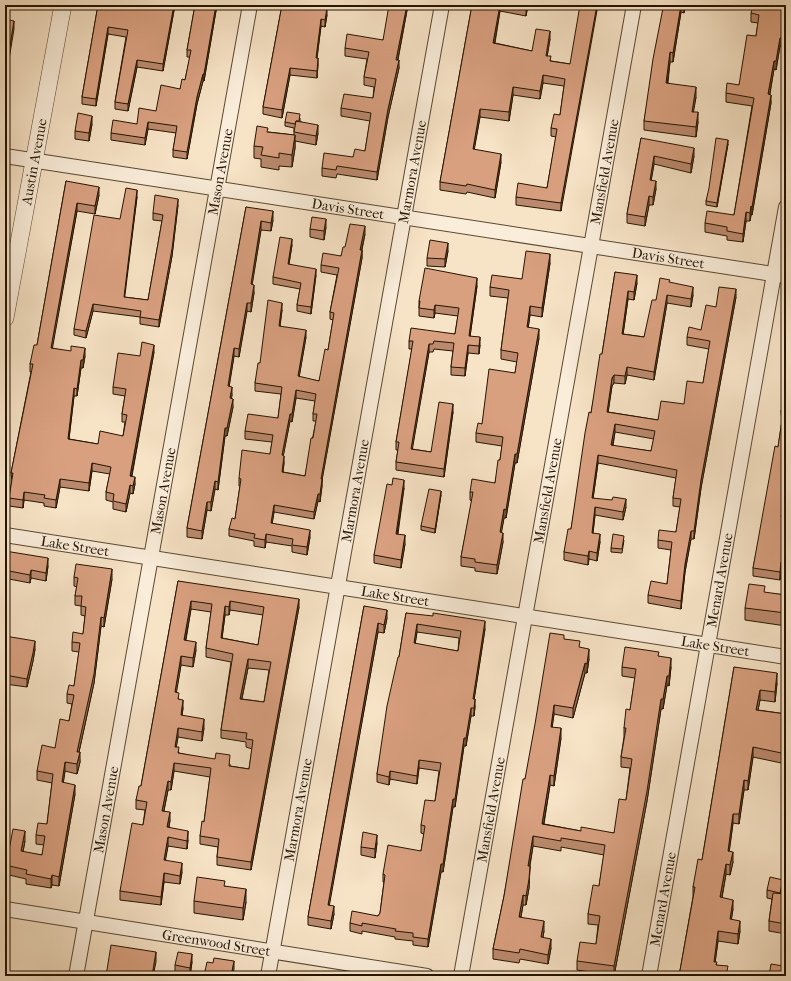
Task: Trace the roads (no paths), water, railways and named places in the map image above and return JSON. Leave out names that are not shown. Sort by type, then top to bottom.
[{"type":"street","name":"Austin Avenue","points":[[5,318],[62,5]]},
{"type":"street","name":"Mason Avenue","points":[[76,976],[250,5]]},
{"type":"street","name":"Marmora Avenue","points":[[268,976],[442,5]]},
{"type":"street","name":"Mansfield Avenue","points":[[461,976],[634,5]]},
{"type":"street","name":"Davis Street","points":[[5,156],[780,275]]},
{"type":"street","name":"Menard Avenue","points":[[649,976],[708,645],[780,275],[786,207]]},
{"type":"street","name":"Lake Street","points":[[5,535],[786,657]]},
{"type":"street","name":"Greenwood Street","points":[[5,909],[427,976]]}]
